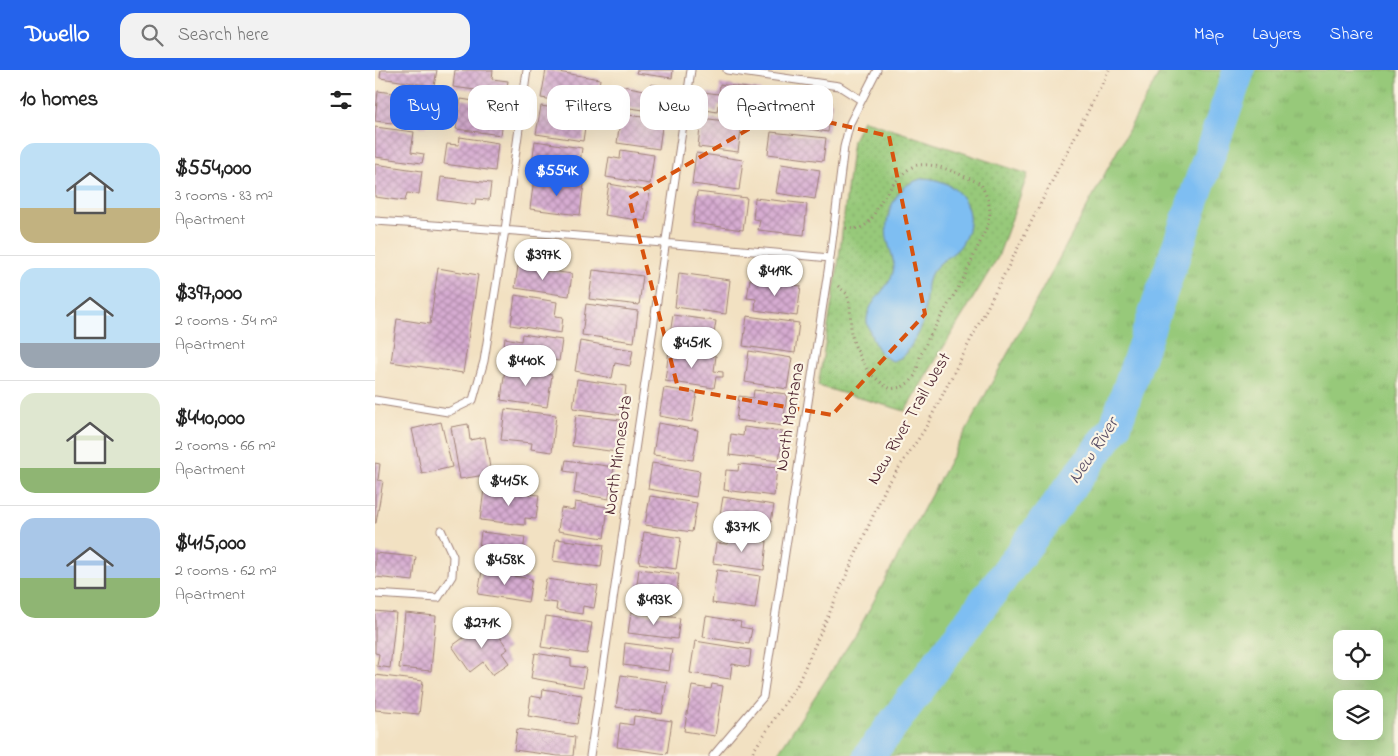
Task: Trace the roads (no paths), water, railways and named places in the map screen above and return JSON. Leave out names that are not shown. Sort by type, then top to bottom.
[{"type":"lane","points":[[375,400],[448,412],[473,400],[484,361],[505,230],[527,70]]},
{"type":"lane","name":"North Minnesota","points":[[590,756],[691,70]]},
{"type":"lane","points":[[727,70],[839,86],[861,100]]},
{"type":"lane","name":"North Montana","points":[[713,756],[763,697],[827,281],[844,147],[850,122],[877,70]]},
{"type":"lane","points":[[375,221],[666,243],[830,258]]},
{"type":"lane","points":[[375,594],[438,598],[452,576],[453,556],[441,530]]},
{"type":"water","points":[[923,178],[947,184],[963,198],[969,219],[968,230],[960,247],[932,272],[927,282],[924,316],[919,332],[905,355],[893,361],[883,356],[876,347],[867,318],[871,306],[888,284],[894,268],[886,232],[890,210],[901,190],[910,183]]},
{"type":"waterway","name":"New River","points":[[869,756],[1115,427],[1239,70]]}]
